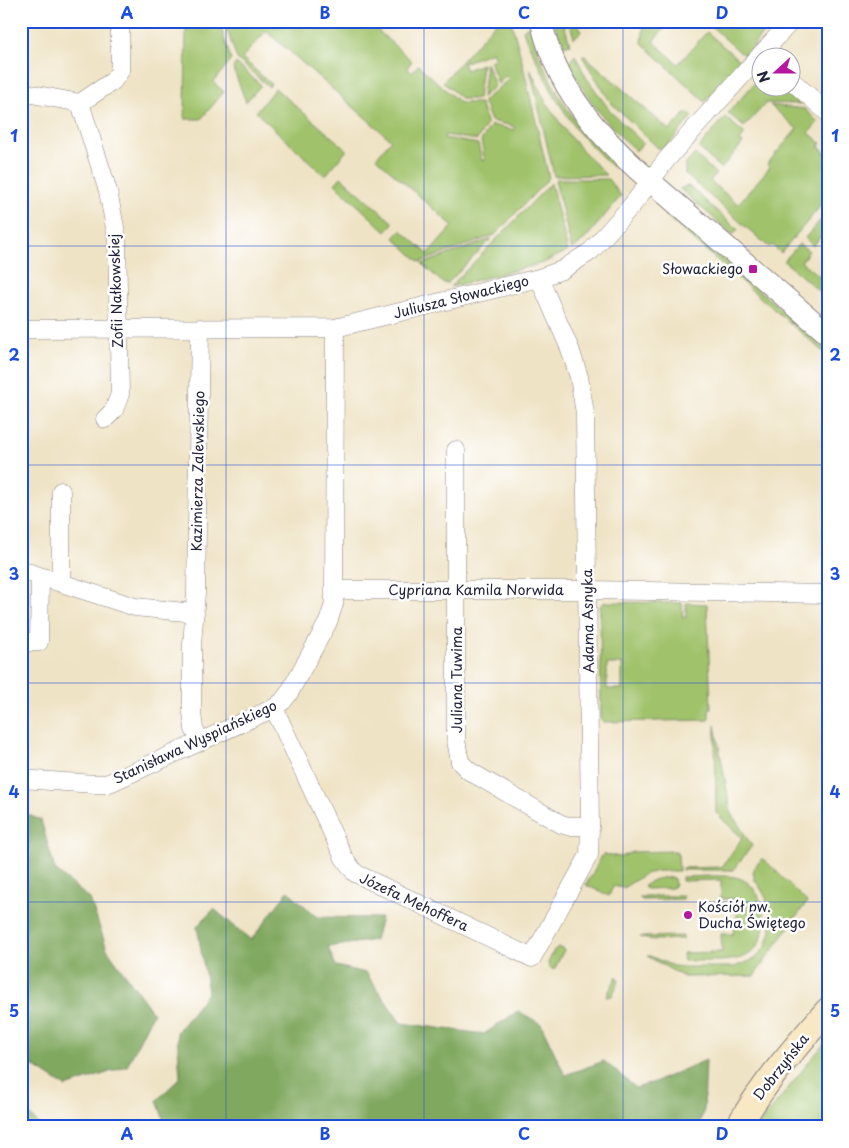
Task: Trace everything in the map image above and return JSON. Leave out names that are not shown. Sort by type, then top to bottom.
[{"type":"main road","name":"Dobrzyńska","points":[[738,1127],[772,1076],[828,1010]]},
{"type":"street","points":[[21,92],[80,103],[113,81],[120,71],[120,21]]},
{"type":"street","points":[[541,21],[553,58],[564,82],[594,128],[650,181],[828,334]]},
{"type":"street","name":"Juliusza Słowackiego","points":[[769,48],[791,21]]},
{"type":"street","name":"Juliusza Słowackiego","points":[[21,329],[335,328],[539,278],[562,270],[591,251],[633,204],[667,159],[752,68]]},
{"type":"street","points":[[802,90],[828,113]]},
{"type":"street","name":"Zofii Nałkowskiej","points":[[80,103],[108,191],[117,238],[117,328],[120,394],[114,410],[105,419]]},
{"type":"street","name":"Adama Asnyka","points":[[532,958],[589,854],[590,826],[586,435],[584,405],[579,378],[570,349],[539,278]]},
{"type":"street","name":"Kazimierza Zalewskiego","points":[[200,328],[195,613],[192,645],[192,713],[194,729],[200,741]]},
{"type":"street","name":"Stanisława Wyspiańskiego","points":[[21,779],[106,784],[274,708],[289,693],[328,622],[334,604],[335,328]]},
{"type":"street","name":"Juliana Tuwima","points":[[456,450],[456,740],[460,762],[469,772],[561,824],[568,826],[590,826]]},
{"type":"street","points":[[61,491],[61,583]]},
{"type":"street","points":[[21,570],[135,607],[195,613]]},
{"type":"street","points":[[28,642],[39,642],[40,576]]},
{"type":"street","name":"Cypriana Kamila Norwida","points":[[334,590],[587,590],[828,594]]},
{"type":"street","name":"Józefa Mehoffera","points":[[274,708],[344,858],[355,873],[532,958]]},
{"type":"green space","points":[[186,21],[219,21],[231,60],[213,82],[224,92],[201,119],[185,119]]},
{"type":"green space","points":[[224,21],[354,21],[359,25],[363,21],[367,21],[412,61],[407,68],[412,72],[418,65],[460,103],[480,103],[487,124],[477,140],[445,135],[444,138],[478,144],[482,161],[485,160],[481,141],[491,125],[515,130],[513,126],[491,121],[483,101],[509,79],[506,76],[498,84],[490,61],[495,59],[492,52],[463,63],[466,70],[482,64],[478,99],[462,99],[443,82],[497,21],[511,21],[549,178],[495,235],[420,262],[394,238],[401,230],[428,254],[453,226],[376,158],[391,140],[266,31],[242,58],[271,84],[269,87],[237,59]]},
{"type":"green space","points":[[554,21],[563,21],[570,44],[560,45]]},
{"type":"green space","points":[[569,21],[578,21],[581,32],[574,38]]},
{"type":"green space","points":[[644,21],[671,21],[653,41],[678,64],[707,32],[740,61],[705,102],[642,43]]},
{"type":"green space","points":[[712,21],[772,21],[747,54],[742,54],[709,24]]},
{"type":"green space","points":[[529,25],[544,66],[564,103],[588,137],[619,168],[612,167],[578,132],[555,97],[526,39],[523,30]]},
{"type":"green space","points":[[575,55],[586,77],[611,112],[643,143],[636,151],[607,121],[582,88],[569,63]]},
{"type":"green space","points":[[582,56],[585,56],[669,130],[685,114],[689,113],[693,116],[668,145],[659,149],[611,103]]},
{"type":"green space","points":[[236,63],[261,85],[246,102],[233,68]]},
{"type":"green space","points":[[486,63],[495,86],[482,97]]},
{"type":"green space","points":[[530,69],[545,101],[570,137],[606,175],[554,176]]},
{"type":"green space","points":[[752,86],[752,98],[792,98],[800,104],[766,103],[744,127],[728,113]]},
{"type":"green space","points":[[275,88],[347,150],[325,176],[256,112]]},
{"type":"green space","points":[[770,105],[805,109],[818,122],[809,133],[821,143],[819,147],[828,155],[828,197],[781,253],[772,245],[769,247],[685,174],[685,165],[695,154],[716,174],[710,181],[738,204],[770,167],[767,164],[797,129]]},
{"type":"green space","points":[[725,117],[745,134],[740,140],[743,143],[721,169],[699,148]]},
{"type":"green space","points":[[341,177],[393,223],[386,232],[335,184]]},
{"type":"green space","points":[[608,179],[621,196],[586,238],[572,250],[555,180]]},
{"type":"green space","points":[[551,183],[568,251],[543,263],[450,287]]},
{"type":"green space","points":[[686,186],[690,187],[738,230],[733,235],[680,189]]},
{"type":"green space","points":[[664,208],[828,350],[828,356],[666,216]]},
{"type":"green space","points":[[828,211],[828,228],[813,246],[805,238]]},
{"type":"green space","points":[[491,239],[448,283],[443,283],[422,264]]},
{"type":"green space","points":[[799,244],[809,251],[801,262],[828,283],[828,299],[784,261]]},
{"type":"green space","points":[[605,602],[682,603],[683,618],[686,617],[686,603],[707,604],[711,709],[709,710],[709,720],[603,722],[601,720],[600,606]],"holes":[[[607,664],[622,664],[622,689],[607,689]]]},
{"type":"green space","points":[[715,725],[731,813],[752,846],[733,870],[682,870],[682,868],[722,867],[742,838],[716,813]]},
{"type":"green space","points":[[21,812],[41,820],[55,870],[90,899],[107,949],[153,1013],[127,1066],[66,1087],[21,1058]]},
{"type":"green space","points":[[676,851],[679,871],[657,871],[645,874],[623,888],[613,886],[609,896],[586,885],[603,854],[620,857],[633,852]]},
{"type":"green space","points":[[763,858],[807,902],[754,976],[684,977],[647,956],[673,966],[684,967],[734,967],[755,959],[766,946],[771,931],[769,905],[755,880],[753,872],[756,865]]},
{"type":"green space","points":[[727,876],[739,878],[749,884],[756,892],[764,915],[764,927],[756,948],[748,955],[734,960],[684,961],[683,953],[722,952],[721,934],[733,934],[735,921],[737,921],[737,912],[735,912],[735,906],[733,906],[733,899],[721,899],[721,880],[682,881],[682,877]]},
{"type":"green space","points":[[672,877],[675,885],[672,888],[646,889],[644,887],[653,880]]},
{"type":"green space","points":[[288,891],[317,917],[381,918],[375,940],[328,947],[336,966],[366,973],[401,1023],[484,1034],[518,1011],[541,1024],[565,1075],[604,1061],[636,1088],[706,1060],[704,1110],[698,1127],[166,1127],[157,1100],[180,1078],[177,1032],[208,992],[197,926],[214,909],[251,940]]},
{"type":"green space","points":[[645,896],[683,896],[683,899],[643,900],[639,898]]},
{"type":"green space","points":[[683,936],[683,939],[661,940],[640,937]]},
{"type":"green space","points":[[559,947],[564,950],[554,970],[549,967],[548,963],[554,950]]},
{"type":"green space","points":[[617,976],[619,981],[612,996],[606,997]]},
{"type":"green space","points":[[828,1040],[828,1127],[756,1127],[809,1062]]},
{"type":"green space","points":[[21,1106],[42,1127],[21,1127]]},
{"type":"place","name":"Słowackiego","points":[[753,269]]},
{"type":"place","name":"Kościół pw. Ducha Świętego","points":[[688,915]]}]
